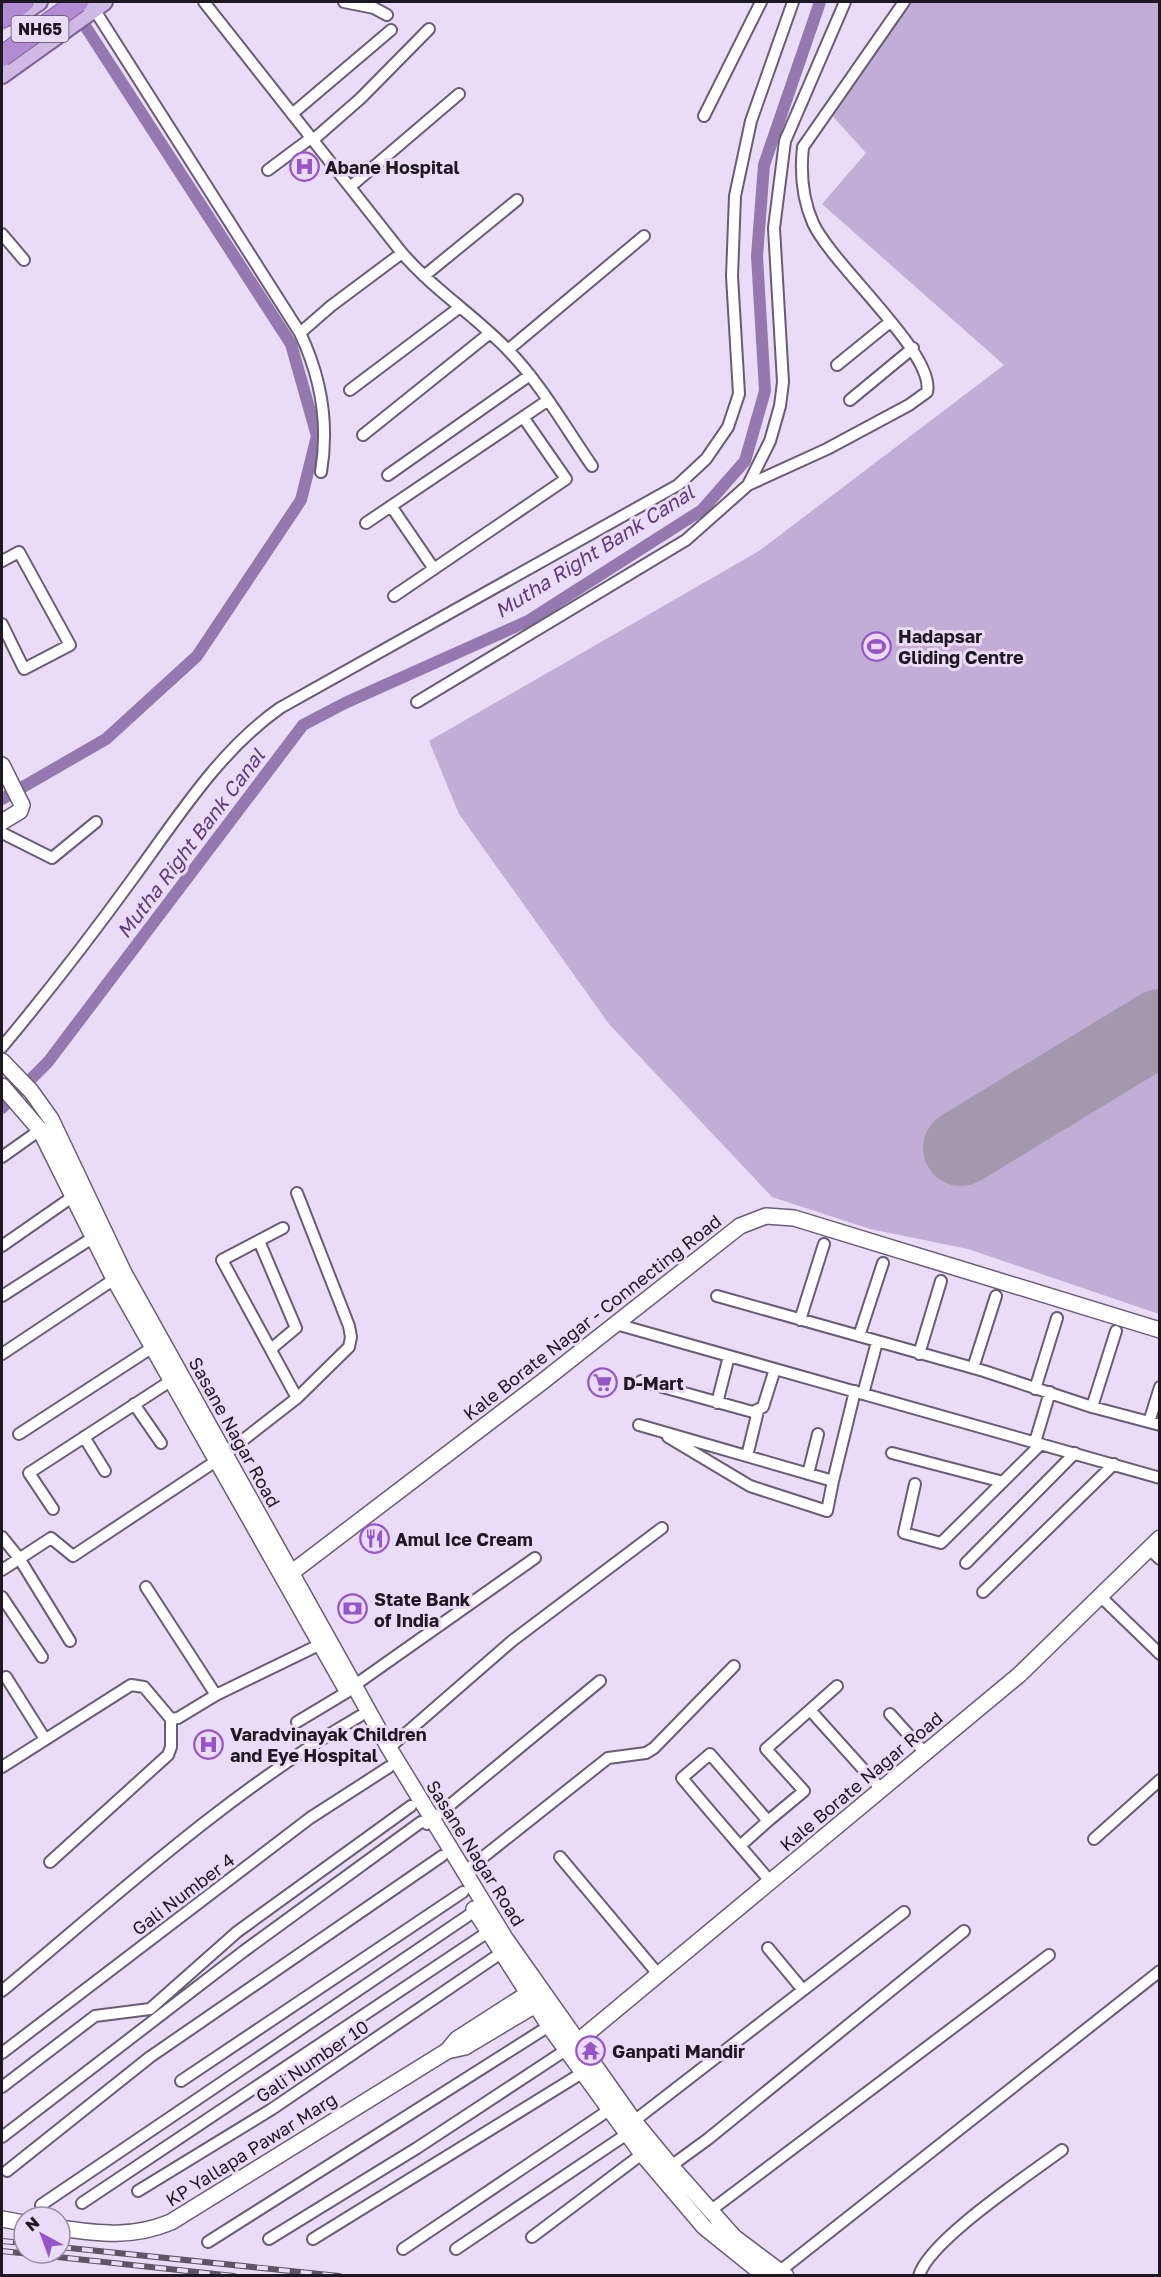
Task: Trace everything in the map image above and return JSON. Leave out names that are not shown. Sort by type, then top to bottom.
[{"type":"highway","points":[[2,18],[24,2]]},
{"type":"highway","name":"NH65","points":[[2,42],[58,2]]},
{"type":"highway","name":"NH65","points":[[2,56],[91,6]]},
{"type":"main road","points":[[2,27],[40,2]]},
{"type":"main road","points":[[2,75],[66,29],[91,6]]},
{"type":"street","points":[[40,2],[66,29]]},
{"type":"street","points":[[204,2],[402,253],[424,276],[508,350],[530,375],[591,466]]},
{"type":"street","points":[[344,2],[374,8],[387,15]]},
{"type":"street","points":[[704,116],[761,2]]},
{"type":"street","points":[[2,1047],[66,971],[200,786],[255,726],[280,708],[678,485],[706,459],[728,427],[739,394],[732,276],[735,196],[751,121],[793,2]]},
{"type":"street","points":[[748,485],[770,441],[780,406],[783,382],[774,228],[785,141],[844,2]]},
{"type":"street","points":[[417,702],[686,540],[748,485],[909,405],[927,392],[929,383],[926,373],[913,348],[831,253],[814,225],[800,175],[802,147],[903,2]]},
{"type":"street","points":[[91,6],[300,333],[319,384],[324,417],[324,452],[321,472]]},
{"type":"street","points":[[268,170],[312,139],[361,98],[429,28]]},
{"type":"street","points":[[292,114],[391,30]]},
{"type":"street","points":[[350,187],[459,94]]},
{"type":"street","points":[[785,141],[802,147]]},
{"type":"street","points":[[424,276],[517,200]]},
{"type":"street","points":[[2,234],[24,260]]},
{"type":"street","points":[[508,350],[644,236]]},
{"type":"street","points":[[300,333],[331,306],[402,253]]},
{"type":"street","points":[[350,390],[460,307]]},
{"type":"street","points":[[837,365],[890,322]]},
{"type":"street","points":[[363,435],[490,333]]},
{"type":"street","points":[[849,400],[913,348]]},
{"type":"street","points":[[388,476],[530,375]]},
{"type":"street","points":[[366,523],[547,402]]},
{"type":"street","points":[[394,596],[566,479],[524,417]]},
{"type":"street","points":[[391,506],[434,569]]},
{"type":"street","points":[[2,561],[19,552],[70,645],[24,669],[2,624]]},
{"type":"street","points":[[2,765],[21,799],[20,811],[2,822]]},
{"type":"street","points":[[2,833],[52,858],[96,822]]},
{"type":"street","name":"Sasane Nagar Road","points":[[5,1064],[31,1091],[51,1119],[79,1193],[153,1347],[291,1573],[325,1642]]},
{"type":"street","name":"Sasane Nagar Road","points":[[2,1086],[40,1130],[79,1193]]},
{"type":"street","points":[[2,1157],[40,1130]]},
{"type":"street","points":[[2,1246],[79,1193]]},
{"type":"street","points":[[2,1570],[51,1538],[73,1556],[221,1458],[297,1398],[349,1347],[351,1337],[297,1193]]},
{"type":"street","name":"Kale Borate Nagar - Connecting Road","points":[[291,1573],[740,1226],[766,1216],[794,1218],[1160,1330]]},
{"type":"street","points":[[283,1228],[222,1260],[297,1398]]},
{"type":"street","points":[[2,1296],[98,1234]]},
{"type":"street","points":[[259,1241],[296,1328],[271,1349]]},
{"type":"street","points":[[800,1320],[824,1244]]},
{"type":"street","points":[[859,1336],[883,1263]]},
{"type":"street","points":[[2,1354],[119,1276]]},
{"type":"street","name":"Sasane Nagar Road","points":[[119,1276],[351,1689],[389,1748],[441,1856],[501,1953],[536,1996],[630,2128],[642,2154],[704,2227],[777,2274]]},
{"type":"street","points":[[919,1354],[941,1281]]},
{"type":"street","points":[[717,1296],[973,1368],[1092,1407],[1154,1424],[1160,1387]]},
{"type":"street","points":[[973,1368],[996,1296]]},
{"type":"street","points":[[1035,1389],[1057,1318]]},
{"type":"street","points":[[616,1324],[1160,1478]]},
{"type":"street","points":[[1092,1407],[1116,1331]]},
{"type":"street","points":[[661,1432],[750,1486],[827,1511],[833,1481],[859,1393],[877,1342]]},
{"type":"street","points":[[19,1434],[153,1347]]},
{"type":"street","points":[[717,1402],[729,1356]]},
{"type":"street","points":[[641,1382],[753,1412],[763,1407],[775,1369]]},
{"type":"street","points":[[53,1509],[29,1473],[172,1380]]},
{"type":"street","points":[[915,1484],[904,1533],[941,1543],[1003,1482],[1038,1443],[1050,1392]]},
{"type":"street","points":[[134,1404],[161,1443]]},
{"type":"street","points":[[747,1456],[758,1411]]},
{"type":"street","points":[[639,1425],[833,1481]]},
{"type":"street","points":[[808,1474],[818,1434]]},
{"type":"street","points":[[84,1437],[105,1471]]},
{"type":"street","points":[[892,1453],[1003,1482]]},
{"type":"street","points":[[966,1563],[1075,1453]]},
{"type":"street","points":[[983,1592],[1114,1464]]},
{"type":"street","points":[[389,1748],[512,1641],[662,1528]]},
{"type":"street","points":[[2,1537],[19,1558],[70,1641]]},
{"type":"street","name":"Kale Borate Nagar Road","points":[[572,2047],[1018,1675],[1100,1596],[1156,1549]]},
{"type":"street","points":[[297,1722],[351,1689],[535,1558]]},
{"type":"street","points":[[146,1587],[216,1695]]},
{"type":"street","points":[[1100,1596],[1160,1654]]},
{"type":"street","points":[[2,1597],[42,1657]]},
{"type":"street","points":[[171,1719],[178,1718],[216,1695],[325,1642]]},
{"type":"street","points":[[463,1873],[608,1758],[646,1753],[654,1748],[735,1666]]},
{"type":"street","points":[[6,1677],[45,1739]]},
{"type":"street","points":[[2,2137],[244,1951],[426,1823],[600,1681]]},
{"type":"street","points":[[2,1767],[131,1685],[144,1687],[171,1719],[171,1747],[168,1755],[50,1862]]},
{"type":"street","points":[[740,1846],[804,1791],[766,1749],[837,1686]]},
{"type":"street","name":"Sasane Nagar Road","points":[[351,1689],[360,1716],[411,1806],[463,1873],[536,1996],[549,2026],[572,2047],[582,2073],[609,2110],[671,2166],[734,2237],[777,2274]]},
{"type":"street","points":[[810,1710],[881,1789]]},
{"type":"street","points":[[890,1713],[925,1753]]},
{"type":"street","points":[[2,1990],[186,1839],[305,1748],[360,1716]]},
{"type":"street","points":[[768,1821],[710,1754],[682,1778],[771,1881]]},
{"type":"street","name":"Gali Number 4","points":[[2,2053],[319,1812],[389,1767]]},
{"type":"street","points":[[1094,1839],[1160,1780]]},
{"type":"street","points":[[2,2087],[95,2016],[150,2009],[237,1932],[411,1806]]},
{"type":"street","points":[[7,2171],[150,2057],[441,1856]]},
{"type":"street","points":[[560,1857],[658,1974]]},
{"type":"street","points":[[181,2081],[463,1892]]},
{"type":"street","points":[[40,2205],[475,1911]]},
{"type":"street","points":[[456,2249],[630,2128],[904,1912]]},
{"type":"street","points":[[671,2166],[708,2139],[964,1931]]},
{"type":"street","points":[[82,2203],[488,1932]]},
{"type":"street","points":[[768,1948],[803,1990]]},
{"type":"street","name":"Gali Number 10","points":[[138,2191],[272,2109],[501,1953]]},
{"type":"street","points":[[710,2211],[1049,1955]]},
{"type":"street","points":[[777,2274],[1160,1971]]},
{"type":"street","name":"KP Yallapa Pawar Marg","points":[[72,2229],[125,2234],[148,2232],[171,2222],[447,2051],[465,2047],[536,1996]]},
{"type":"street","points":[[208,2242],[549,2026]]},
{"type":"street","points":[[269,2239],[417,2148],[572,2047]]},
{"type":"street","points":[[313,2239],[582,2073]]},
{"type":"street","points":[[403,2249],[609,2110]]},
{"type":"street","points":[[919,2276],[926,2259],[951,2235],[1062,2150]]},
{"type":"street","points":[[532,2236],[642,2154]]},
{"type":"shaded area","name":"Hadapsar Gliding Centre","points":[[908,2],[1159,2],[1159,1314],[968,1249],[870,1229],[772,1197],[609,1024],[459,814],[429,741],[759,551],[1004,365],[822,204],[866,153],[829,112]]},
{"type":"waterway","name":"Mutha Right Bank Canal","points":[[2,1108],[48,1062],[303,725],[345,703],[528,621],[702,510],[745,461],[765,391],[757,256],[764,165],[820,2]]},
{"type":"waterway","points":[[2,799],[106,739],[197,656],[301,500],[317,436],[291,344],[76,12]]},
{"type":"runway","points":[[961,1148],[1160,1027]]},
{"type":"railway","points":[[2,2241],[12,2242]]},
{"type":"railway","points":[[72,2248],[339,2276]]},
{"type":"railway","points":[[2,2251],[234,2276]]},
{"type":"place","name":"Abane Hospital","points":[[304,167]]},
{"type":"place","name":"Hadapsar Gliding Centre","points":[[877,646]]},
{"type":"place","name":"D-Mart","points":[[602,1383]]},
{"type":"place","name":"Amul Ice Cream","points":[[374,1539]]},
{"type":"place","name":"State Bank of India","points":[[353,1609]]},
{"type":"place","name":"Varadvinayak Children and Eye Hospital","points":[[209,1744]]},
{"type":"place","name":"Ganpati Mandir","points":[[591,2051]]}]
